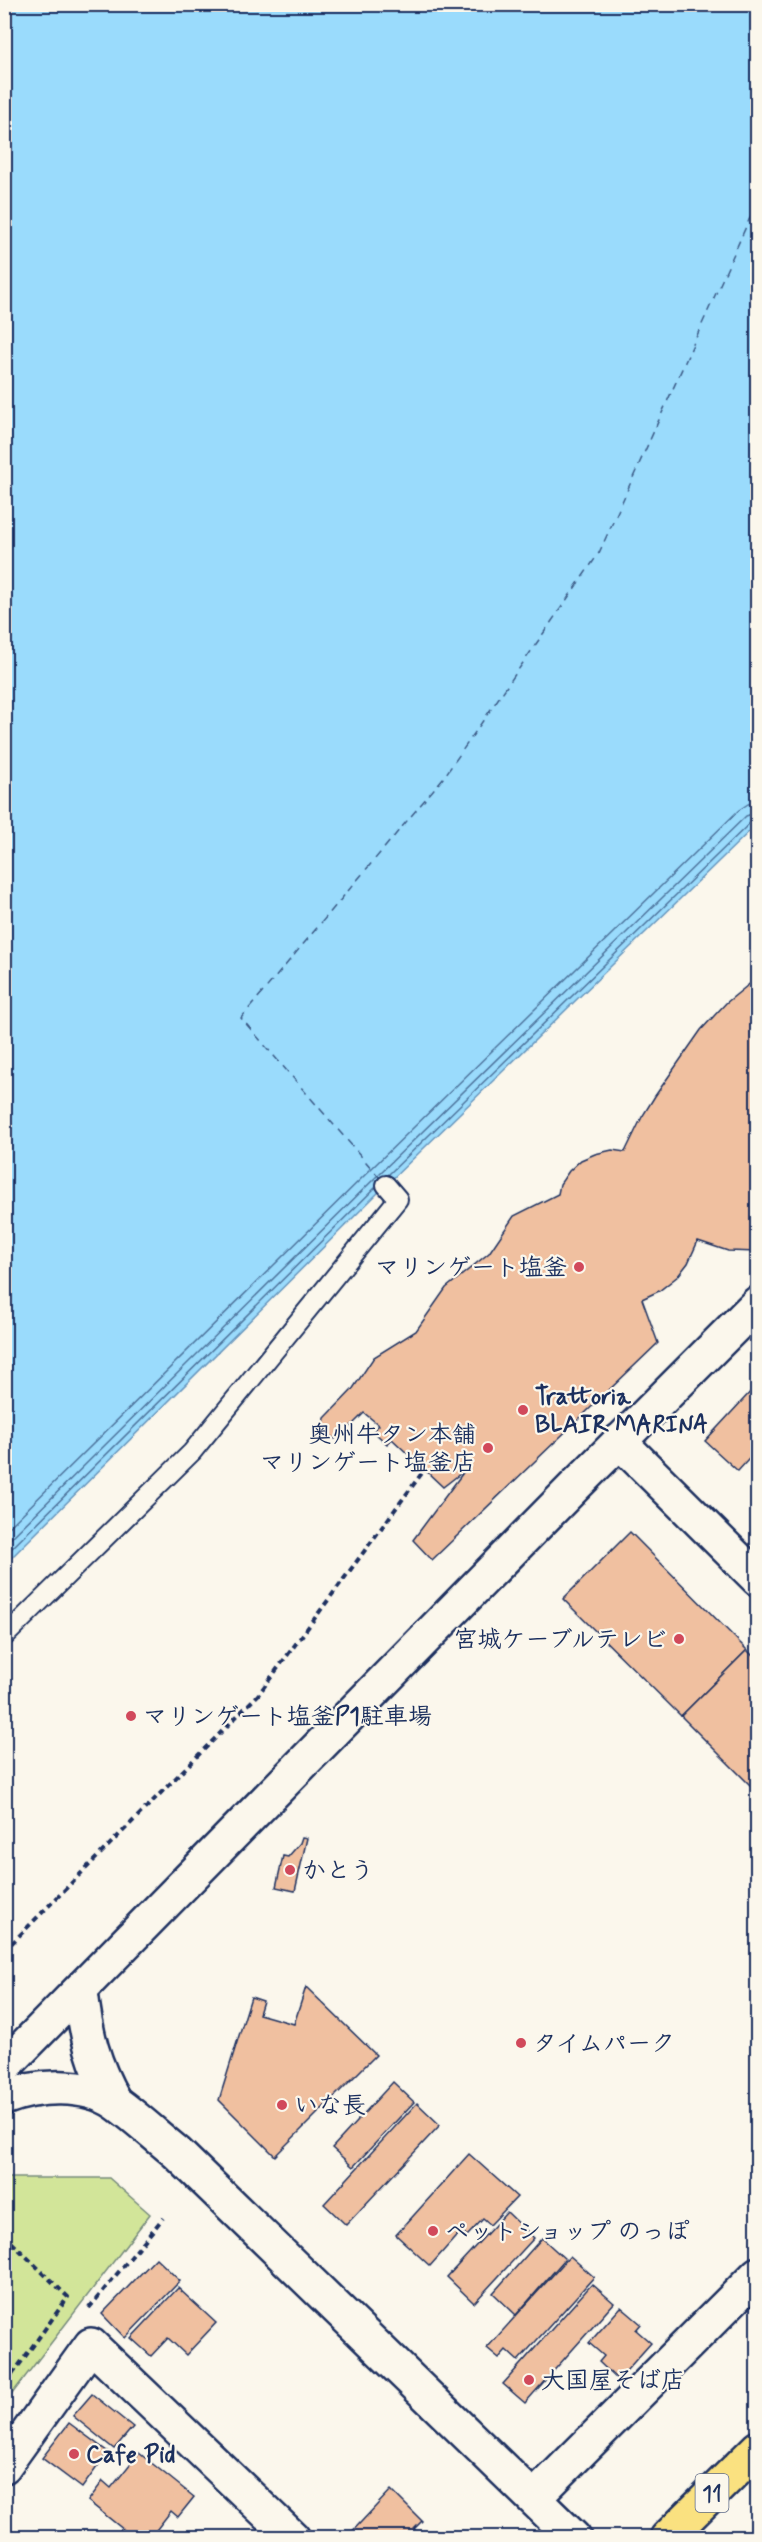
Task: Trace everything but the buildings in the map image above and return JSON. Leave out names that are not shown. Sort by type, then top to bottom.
[{"type":"main road","name":"11","points":[[667,2538],[758,2448]]},
{"type":"street","points":[[4,2067],[81,1992],[321,1743],[758,1303]]},
{"type":"street","points":[[619,1441],[758,1579]]},
{"type":"street","points":[[81,1992],[86,2031],[98,2072],[114,2101]]},
{"type":"street","points":[[4,2098],[38,2088],[75,2088],[114,2101],[177,2152],[574,2538]]},
{"type":"street","points":[[534,2498],[758,2274]]},
{"type":"street","points":[[4,2466],[91,2345],[292,2538]]},
{"type":"lane","points":[[4,1637],[192,1452],[398,1199],[386,1185]]},
{"type":"path","points":[[4,1951],[258,1695],[425,1469]]},
{"type":"path","points":[[4,2235],[68,2297],[4,2386]]},
{"type":"green space","points":[[5,2178],[109,2178],[150,2214],[5,2403]]},
{"type":"water","points":[[5,5],[757,5],[757,824],[386,1185],[5,1564]]},
{"type":"ferry route","points":[[380,1178],[241,1018],[444,777],[599,553],[758,200]]},
{"type":"place","name":"マリンゲート塩釜","points":[[579,1267]]},
{"type":"place","name":"Trattoria BLAIR MARINA","points":[[523,1410]]},
{"type":"place","name":"奥州牛タン本舗 マリンゲート塩釜店","points":[[488,1448]]},
{"type":"place","name":"宮城ケーブルテレビ","points":[[679,1639]]},
{"type":"place","name":"マリンゲート塩釜P1駐車場","points":[[131,1716]]},
{"type":"place","name":"かとう","points":[[290,1870]]},
{"type":"place","name":"タイムパーク","points":[[521,2043]]},
{"type":"place","name":"いな長","points":[[282,2105]]},
{"type":"place","name":"ペットショップ のっぽ","points":[[433,2231]]},
{"type":"place","name":"大国屋そば店","points":[[529,2380]]},
{"type":"place","name":"Cafe Pid","points":[[74,2454]]}]
